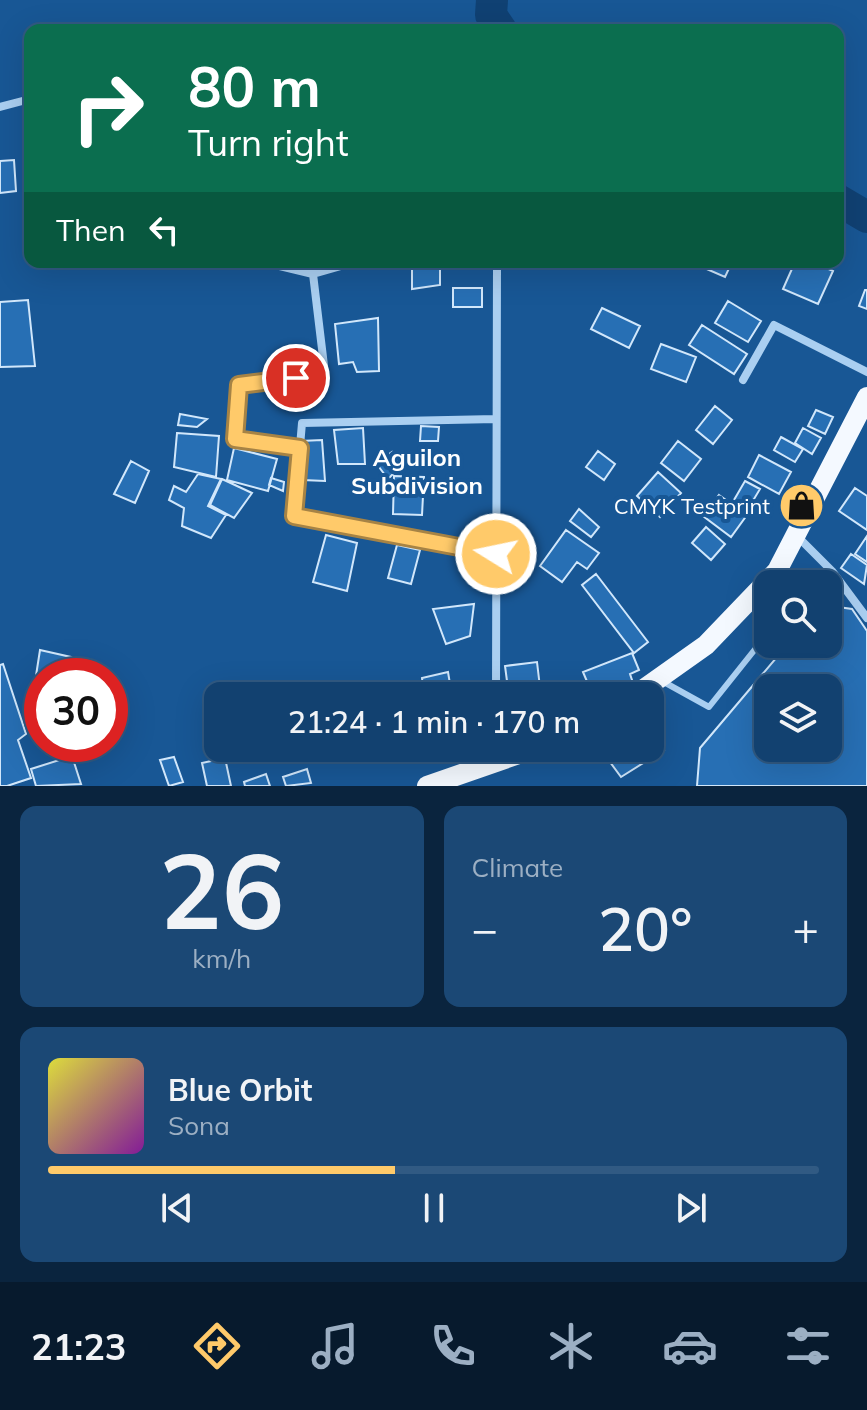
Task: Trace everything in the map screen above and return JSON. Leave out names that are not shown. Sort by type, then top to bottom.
[{"type":"main road","points":[[783,570],[867,397]]},
{"type":"main road","points":[[658,682],[706,645],[754,601]]},
{"type":"main road","points":[[427,786],[481,762]]},
{"type":"street","points":[[0,107],[24,101]]},
{"type":"street","points":[[288,268],[313,274],[334,268]]},
{"type":"street","points":[[496,682],[497,268]]},
{"type":"street","points":[[300,448],[235,439],[239,385],[325,374],[313,274]]},
{"type":"street","points":[[743,380],[774,325],[867,372]]},
{"type":"street","points":[[496,419],[302,423],[294,516],[496,554]]},
{"type":"street","points":[[798,537],[832,571],[867,618]]},
{"type":"lane","points":[[661,680],[709,707],[754,651]]},
{"type":"building","points":[[14,160],[16,191],[0,193],[0,161]]},
{"type":"building","points":[[412,268],[440,268],[440,285],[412,289]]},
{"type":"building","points":[[704,268],[729,268],[725,277]]},
{"type":"building","points":[[792,268],[826,268],[833,271],[818,304],[783,289]]},
{"type":"building","points":[[453,288],[482,288],[482,307],[453,307]]},
{"type":"building","points":[[867,290],[867,309],[859,306]]},
{"type":"building","points":[[28,300],[35,366],[0,367],[0,302]]},
{"type":"building","points":[[728,301],[761,321],[748,342],[715,323]]},
{"type":"building","points":[[602,308],[640,326],[629,348],[591,329]]},
{"type":"building","points":[[378,318],[379,371],[357,372],[353,362],[339,364],[335,324]]},
{"type":"building","points":[[702,325],[747,354],[734,374],[689,345]]},
{"type":"building","points":[[661,344],[696,357],[686,382],[651,369]]},
{"type":"building","points":[[715,406],[732,420],[713,444],[696,430]]},
{"type":"building","points":[[816,410],[833,417],[825,434],[808,426]]},
{"type":"building","points":[[180,414],[207,419],[197,427],[178,425]]},
{"type":"building","points":[[421,426],[439,427],[438,441],[420,441]]},
{"type":"building","points":[[363,428],[365,464],[338,464],[334,430]]},
{"type":"building","points":[[803,428],[821,438],[812,454],[795,443]]},
{"type":"building","points":[[177,433],[219,436],[216,477],[174,467]]},
{"type":"building","points":[[781,437],[803,449],[795,462],[774,450]]},
{"type":"building","points":[[322,440],[325,481],[303,480],[301,441]]},
{"type":"building","points":[[678,441],[701,459],[684,481],[661,463]]},
{"type":"building","points":[[234,448],[277,459],[268,491],[227,480]]},
{"type":"building","points":[[598,451],[615,464],[604,480],[586,467]]},
{"type":"building","points":[[392,452],[400,467],[388,479],[376,463]]},
{"type":"building","points":[[759,455],[791,472],[779,494],[748,477]]},
{"type":"building","points":[[131,461],[149,471],[135,503],[114,494]]},
{"type":"building","points":[[658,472],[681,493],[660,517],[637,496]]},
{"type":"building","points":[[198,474],[221,479],[208,506],[226,515],[211,538],[182,526],[184,508],[169,500],[174,486],[186,492]]},
{"type":"building","points":[[394,476],[424,477],[422,515],[393,514]]},
{"type":"building","points":[[271,478],[284,482],[283,491],[269,485]]},
{"type":"building","points":[[222,479],[252,493],[234,518],[210,505]]},
{"type":"building","points":[[745,481],[760,489],[748,509],[734,500]]},
{"type":"building","points":[[855,488],[867,496],[867,530],[839,511]]},
{"type":"building","points":[[719,495],[747,515],[731,537],[703,516]]},
{"type":"building","points":[[579,509],[599,527],[591,537],[570,521]]},
{"type":"building","points":[[706,527],[725,544],[711,560],[692,543]]},
{"type":"building","points":[[566,530],[599,553],[587,569],[577,562],[562,582],[540,566]]},
{"type":"building","points":[[326,535],[357,543],[347,591],[313,582]]},
{"type":"building","points":[[867,536],[867,562],[855,554]]},
{"type":"building","points":[[397,545],[420,550],[411,584],[388,578]]},
{"type":"building","points":[[851,554],[867,565],[864,584],[841,568]]},
{"type":"building","points":[[596,574],[648,642],[634,653],[582,585]]},
{"type":"building","points":[[474,604],[470,636],[446,644],[433,609]]},
{"type":"building","points":[[842,608],[852,609],[867,631],[867,786],[697,786],[700,748],[754,684],[754,762],[842,762],[842,674],[763,674],[776,658],[842,658]]},
{"type":"building","points":[[40,650],[72,658],[39,658]]},
{"type":"building","points":[[632,653],[639,670],[630,674],[633,682],[587,682],[583,672]]},
{"type":"building","points":[[537,662],[539,682],[507,682],[505,666]]},
{"type":"building","points":[[3,664],[24,728],[24,736],[18,740],[31,778],[7,786],[0,786],[0,665]]},
{"type":"building","points":[[448,672],[450,682],[422,682],[422,678]]},
{"type":"building","points":[[174,757],[183,782],[169,786],[160,760]]},
{"type":"building","points":[[53,762],[74,762],[81,784],[36,786],[31,769]]},
{"type":"building","points":[[226,762],[231,786],[207,786],[202,763]]},
{"type":"building","points":[[610,762],[645,762],[621,777]]},
{"type":"building","points":[[307,769],[311,783],[286,786],[283,777]]},
{"type":"building","points":[[266,774],[270,786],[245,786],[244,782]]},
{"type":"waterway","points":[[492,0],[491,15],[497,24]]},
{"type":"waterway","points":[[844,204],[867,217]]},
{"type":"place","name":"CMYK Testprint","points":[[801,506]]},
{"type":"district","name":"Aguilon Subdivision","points":[[417,472]]},
{"type":"route","points":[[296,378],[239,385],[235,439],[300,448],[294,516],[496,554]]}]
